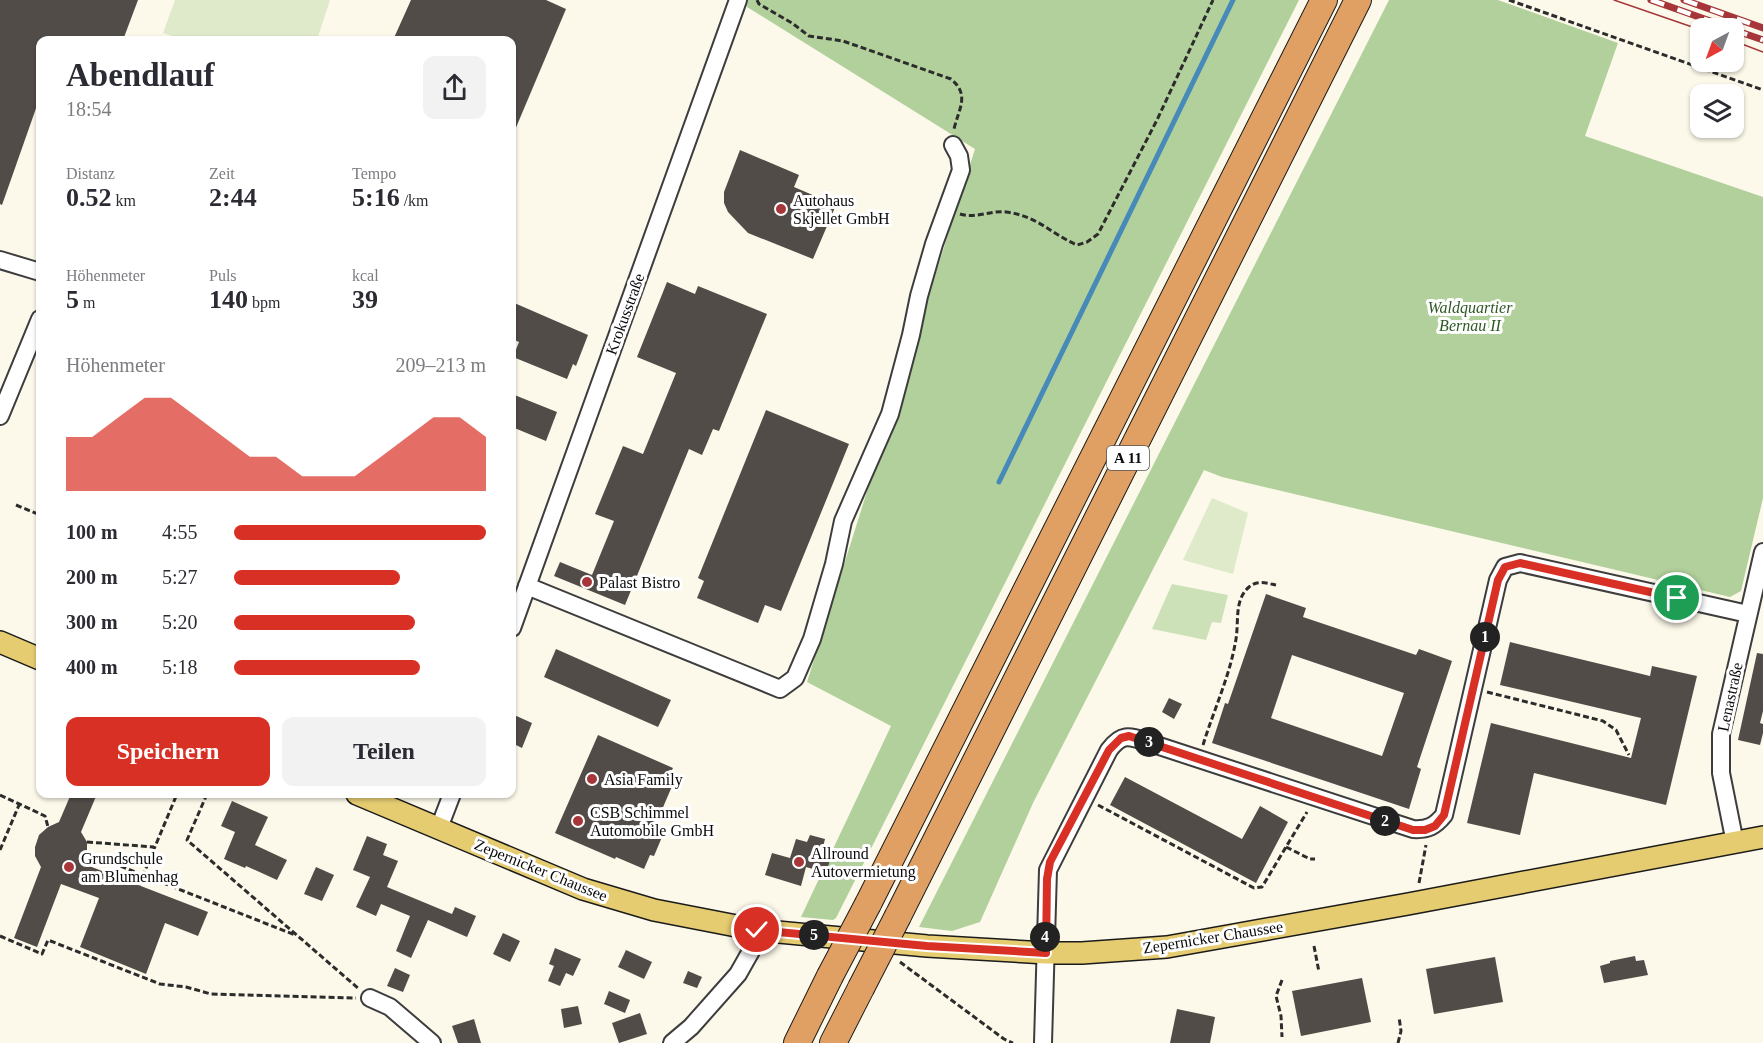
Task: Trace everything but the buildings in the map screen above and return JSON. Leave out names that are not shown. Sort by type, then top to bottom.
[{"type":"highway","name":"A 11","points":[[797,1043],[1324,0]]},
{"type":"highway","name":"A 11","points":[[833,1043],[1358,0]]},
{"type":"main road","points":[[0,642],[36,657]]},
{"type":"main road","name":"Zepernicker Chaussee","points":[[367,798],[583,889],[654,910],[757,930],[927,946],[1046,953],[1167,947],[1763,837]]},
{"type":"street","name":"Krokusstraße","points":[[516,617],[738,0]]},
{"type":"street","points":[[527,586],[780,689],[795,678],[812,639],[834,564],[843,521],[890,414],[934,244],[961,170],[959,156],[953,145]]},
{"type":"street","points":[[0,260],[36,271]]},
{"type":"street","points":[[0,416],[36,329]]},
{"type":"street","name":"Lenastraße","points":[[1735,843],[1721,772],[1721,735],[1763,552]]},
{"type":"street","points":[[1043,1043],[1047,879],[1050,862],[1109,750],[1121,738],[1129,736],[1413,830],[1425,830],[1435,826],[1444,815],[1498,580],[1505,567],[1520,563],[1748,614]]},
{"type":"street","points":[[439,828],[450,798]]},
{"type":"street","points":[[672,1043],[691,1027],[738,974],[751,951],[757,930]]},
{"type":"street","points":[[370,998],[390,1007],[432,1043]]},
{"type":"path","points":[[757,0],[759,4],[792,22],[809,36],[843,41],[951,79],[959,86],[963,95],[953,135],[953,145]]},
{"type":"path","points":[[947,209],[964,215],[1004,212],[1025,216],[1047,226],[1077,246],[1098,234],[1157,120],[1213,0]]},
{"type":"path","points":[[1509,0],[1690,64]]},
{"type":"path","points":[[1714,72],[1763,90]]},
{"type":"path","points":[[16,505],[36,513]]},
{"type":"path","points":[[1202,749],[1228,675],[1236,639],[1238,604],[1249,588],[1258,582],[1276,585]]},
{"type":"path","points":[[1483,690],[1603,721],[1616,730],[1629,755]]},
{"type":"path","points":[[0,795],[45,816],[48,827]]},
{"type":"path","points":[[139,885],[175,798]]},
{"type":"path","points":[[205,798],[187,840],[370,998]]},
{"type":"path","points":[[1093,802],[1254,888],[1262,887],[1316,798]]},
{"type":"path","points":[[0,850],[20,804]]},
{"type":"path","points":[[87,842],[154,847]]},
{"type":"path","points":[[1419,883],[1426,845]]},
{"type":"path","points":[[1286,847],[1310,859],[1315,859]]},
{"type":"path","points":[[87,853],[299,937]]},
{"type":"path","points":[[0,936],[42,954],[48,940],[160,984],[186,987],[211,994],[370,998]]},
{"type":"path","points":[[1314,946],[1319,972]]},
{"type":"path","points":[[898,961],[1004,1039],[1013,1043]]},
{"type":"path","points":[[1282,980],[1276,996],[1281,1016],[1282,1037]]},
{"type":"path","points":[[1398,1043],[1401,1031],[1399,1017]]},
{"type":"green space","points":[[175,0],[330,0],[318,36],[172,36],[163,33]]},
{"type":"green space","points":[[748,0],[1299,0],[833,920],[801,917],[891,726],[807,682],[975,149],[747,7]]},
{"type":"green space","name":"Waldquartier Bernau II","points":[[1389,0],[1498,0],[1618,43],[1585,136],[1763,197],[1763,498],[1741,591],[1730,597],[1222,477],[1204,470],[1033,803],[980,922],[952,931],[919,927]]},
{"type":"green space","points":[[1212,498],[1248,513],[1233,574],[1183,560]]},
{"type":"green space","points":[[1172,584],[1228,595],[1221,623],[1212,622],[1206,640],[1152,629]]},
{"type":"waterway","points":[[999,482],[1233,0]]},
{"type":"tram line","points":[[1614,0],[1690,26]]},
{"type":"tram line","points":[[1744,45],[1763,52]]},
{"type":"railway","points":[[1651,0],[1702,18]]},
{"type":"railway","points":[[1684,0],[1763,28]]},
{"type":"railway","points":[[1744,33],[1763,40]]},
{"type":"place","name":"Autohaus Skjellet GmbH","points":[[781,209]]},
{"type":"place","name":"Palast Bistro","points":[[587,582]]},
{"type":"place","name":"Asia Family","points":[[592,779]]},
{"type":"place","name":"CSB Schimmel Automobile GmbH","points":[[578,821]]},
{"type":"place","name":"Allround Autovermietung","points":[[799,862]]},
{"type":"place","name":"Grundschule am Blumenhag","points":[[69,867]]},
{"type":"route","points":[[757,930],[927,946],[1046,953],[1047,879],[1050,862],[1109,750],[1121,738],[1129,736],[1413,830],[1425,830],[1435,826],[1444,815],[1498,580],[1505,567],[1520,563],[1677,598]]}]
